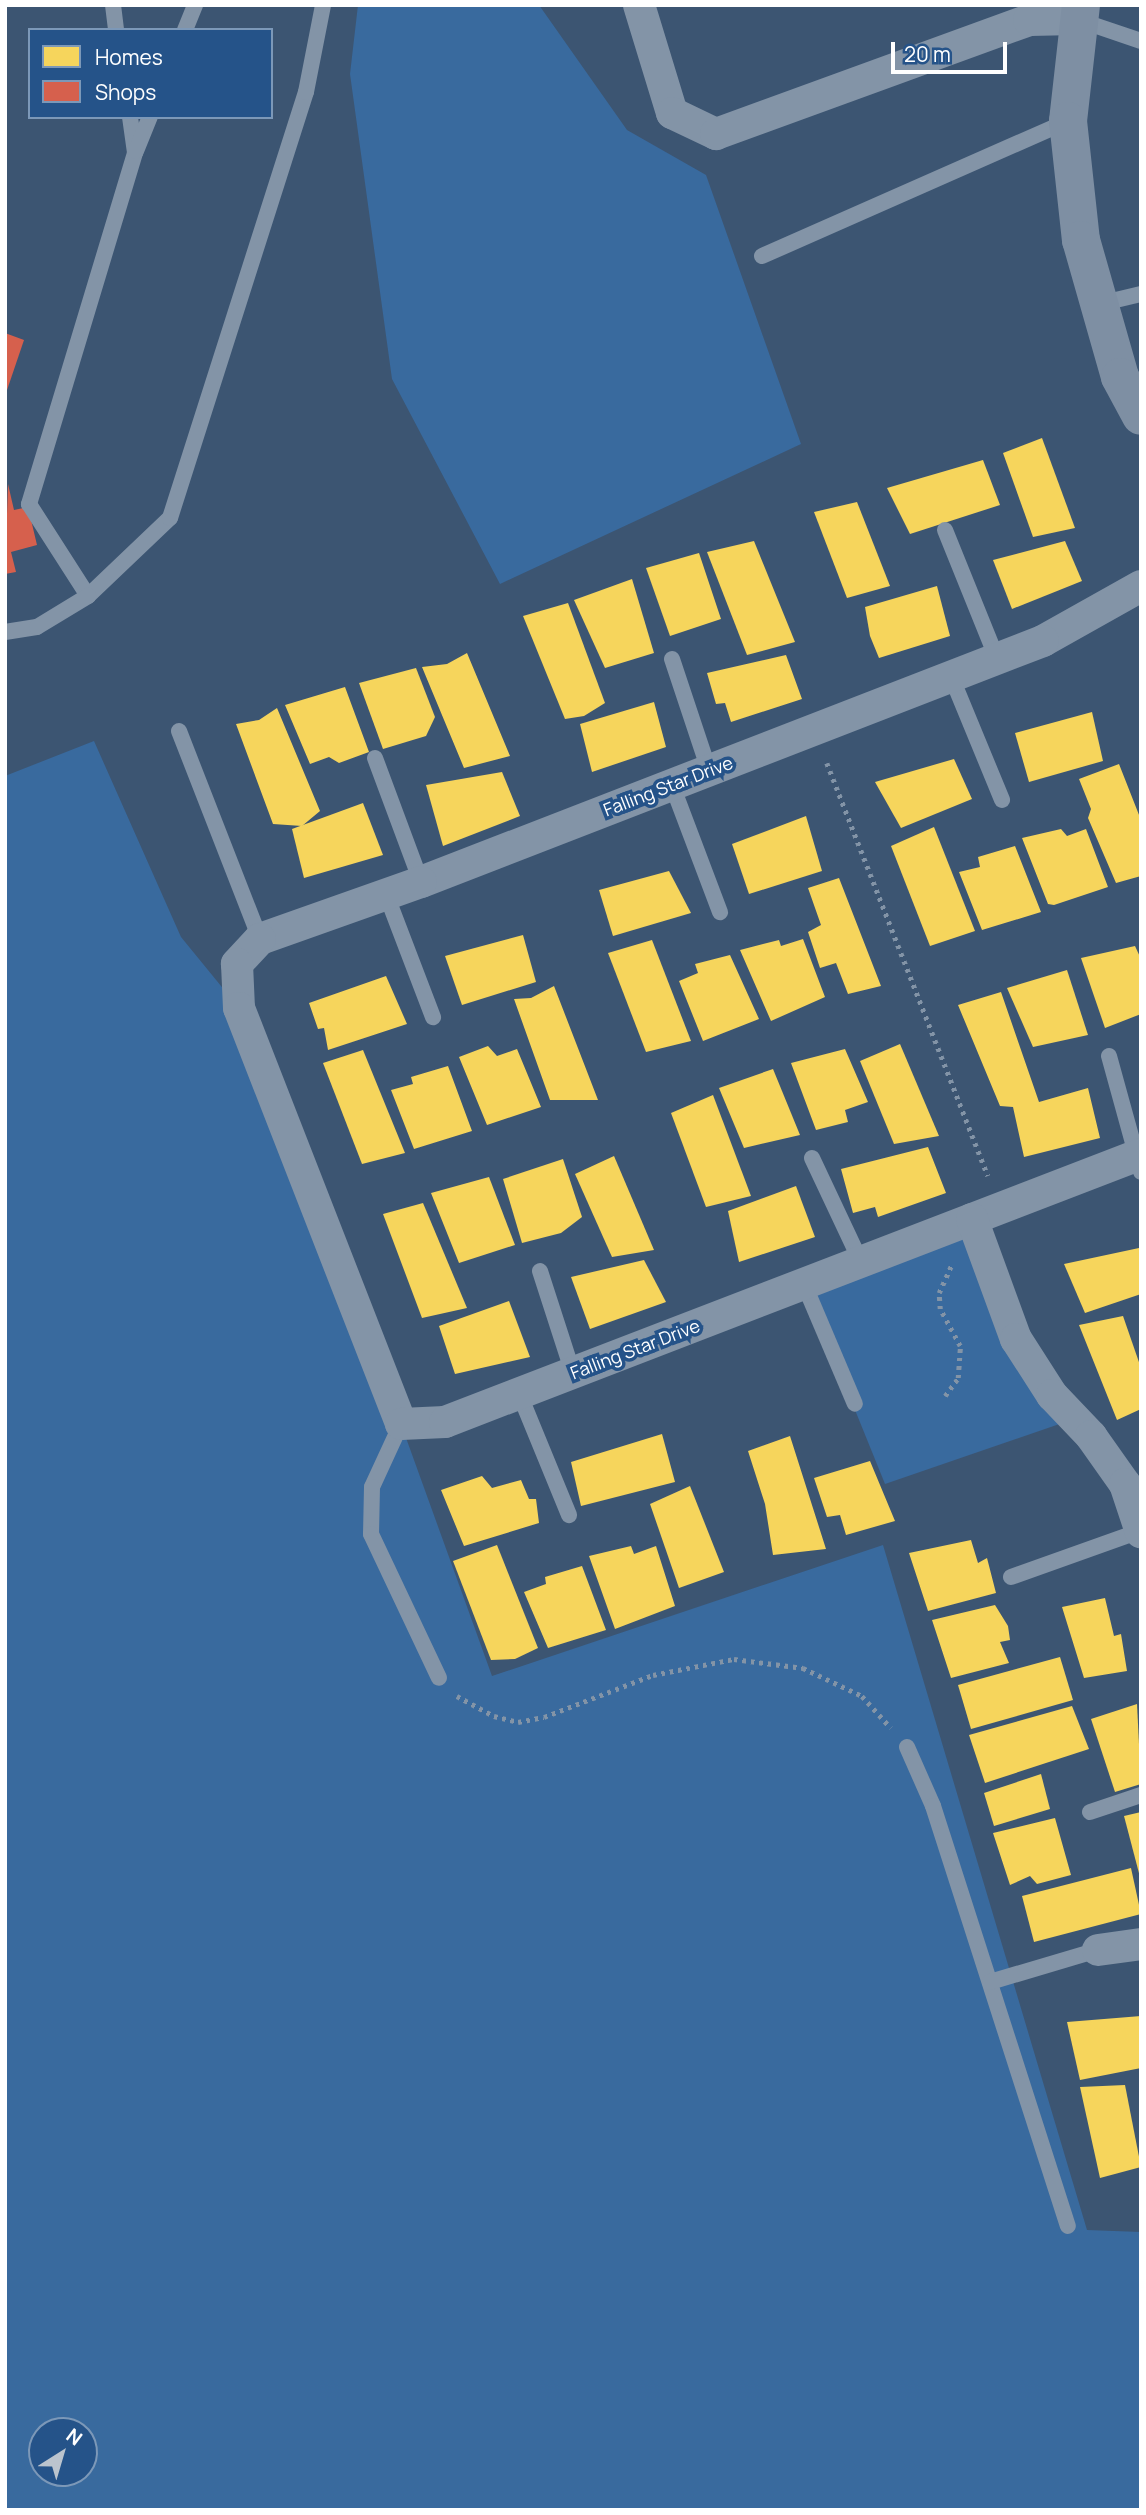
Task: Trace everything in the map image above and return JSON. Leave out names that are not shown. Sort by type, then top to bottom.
[{"type":"main road","points":[[1079,12],[1068,121],[1081,240],[1120,377],[1141,416]]},
{"type":"street","points":[[639,5],[672,113],[716,134],[1029,20],[1079,12]]},
{"type":"street","name":"Falling Star Drive","points":[[1139,1161],[986,1214],[445,1422],[401,1424],[239,1008],[237,964],[260,939],[421,882],[997,659],[1055,635],[1141,586]]},
{"type":"street","points":[[986,1214],[1016,1339],[1052,1395],[1091,1436],[1125,1484],[1141,1531]]},
{"type":"street","points":[[1098,1950],[1141,1944]]},
{"type":"lane","points":[[113,5],[116,28]]},
{"type":"lane","points":[[186,28],[195,5]]},
{"type":"lane","points":[[5,632],[37,627],[88,596],[170,518],[306,92],[323,5]]},
{"type":"lane","points":[[1079,12],[1141,41]]},
{"type":"lane","points":[[130,119],[135,153]]},
{"type":"lane","points":[[88,596],[29,504],[135,153],[149,119]]},
{"type":"lane","points":[[762,256],[1068,121]]},
{"type":"lane","points":[[1099,304],[1141,294]]},
{"type":"lane","points":[[945,530],[997,659]]},
{"type":"lane","points":[[672,659],[709,770]]},
{"type":"lane","points":[[951,676],[1002,800]]},
{"type":"lane","points":[[179,731],[260,939]]},
{"type":"lane","points":[[375,758],[421,882]]},
{"type":"lane","points":[[672,785],[720,912]]},
{"type":"lane","points":[[386,894],[433,1017]]},
{"type":"lane","points":[[1109,1056],[1139,1161]]},
{"type":"lane","points":[[812,1158],[861,1262]]},
{"type":"lane","points":[[540,1271],[573,1373]]},
{"type":"lane","points":[[804,1284],[855,1405]]},
{"type":"lane","points":[[519,1393],[569,1515]]},
{"type":"lane","points":[[401,1424],[372,1488],[371,1534],[439,1678]]},
{"type":"lane","points":[[1011,1577],[1141,1531]]},
{"type":"lane","points":[[908,1747],[933,1806],[1068,2226]]},
{"type":"lane","points":[[1090,1812],[1141,1795]]},
{"type":"lane","points":[[990,1982],[1098,1950]]},
{"type":"path","points":[[814,730],[986,1214],[939,1293],[940,1309],[960,1346],[958,1378],[945,1396]]},
{"type":"path","points":[[439,1678],[463,1702],[518,1722],[544,1717],[653,1675],[734,1659],[803,1668],[862,1696],[908,1747]]},
{"type":"shaded area","points":[[358,5],[539,5],[627,130],[706,175],[801,444],[500,584],[392,379],[350,74]]},
{"type":"shaded area","points":[[94,741],[181,937],[239,1008],[401,1424],[492,1676],[883,1545],[1087,2230],[1141,2232],[1141,2510],[5,2510],[5,776]]},
{"type":"shaded area","points":[[972,1219],[1074,1419],[885,1484],[804,1284]]},
{"type":"building: Homes","points":[[1042,438],[1075,528],[1033,537],[1003,453]]},
{"type":"building: Homes","points":[[983,460],[1000,505],[910,534],[887,488]]},
{"type":"building: Homes","points":[[857,502],[890,586],[847,598],[814,512]]},
{"type":"building: Homes","points":[[754,541],[795,642],[747,655],[707,552]]},
{"type":"building: Homes","points":[[1065,541],[1082,581],[1012,609],[993,560]]},
{"type":"building: Homes","points":[[699,553],[721,619],[670,636],[646,568]]},
{"type":"building: Homes","points":[[632,579],[654,653],[605,668],[574,600]]},
{"type":"building: Homes","points":[[937,586],[950,636],[879,658],[870,636],[865,607]]},
{"type":"building: Homes","points":[[568,603],[605,703],[584,716],[565,719],[523,616]]},
{"type":"building: Homes","points":[[467,653],[510,756],[464,768],[422,667],[447,664]]},
{"type":"building: Homes","points":[[786,655],[802,699],[731,722],[725,703],[716,704],[707,673]]},
{"type":"building: Homes","points":[[416,668],[435,717],[426,736],[383,749],[359,683]]},
{"type":"building: Homes","points":[[345,687],[369,752],[339,763],[329,757],[310,764],[285,705]]},
{"type":"building: Homes","points":[[654,702],[666,747],[592,772],[580,724]]},
{"type":"building: Homes","points":[[277,708],[320,811],[302,826],[273,824],[236,724],[259,720]]},
{"type":"building: Homes","points":[[1092,712],[1103,761],[1029,782],[1015,733]]},
{"type":"building: Homes","points":[[954,759],[972,799],[901,828],[875,782]]},
{"type":"building: Homes","points":[[1119,764],[1141,820],[1141,876],[1116,883],[1088,818],[1091,809],[1079,779]]},
{"type":"building: Homes","points":[[502,772],[520,816],[443,846],[426,785]]},
{"type":"building: Homes","points":[[363,803],[383,855],[304,878],[292,829]]},
{"type":"building: Homes","points":[[806,816],[822,871],[749,894],[732,844]]},
{"type":"building: Homes","points":[[934,827],[975,931],[930,946],[891,846]]},
{"type":"building: Homes","points":[[1061,829],[1067,836],[1086,829],[1108,887],[1054,905],[1048,904],[1022,838]]},
{"type":"building: Homes","points":[[1015,846],[1041,912],[982,930],[959,872],[980,867],[978,857]]},
{"type":"building: Homes","points":[[669,871],[691,913],[613,936],[599,890]]},
{"type":"building: Homes","points":[[839,878],[881,986],[848,994],[836,963],[820,968],[808,932],[821,925],[808,888]]},
{"type":"building: Homes","points":[[523,935],[536,982],[462,1005],[445,956]]},
{"type":"building: Homes","points":[[803,939],[825,997],[771,1021],[740,950],[779,940],[781,946]]},
{"type":"building: Homes","points":[[652,940],[691,1041],[646,1052],[608,953]]},
{"type":"building: Homes","points":[[1135,946],[1141,959],[1141,1014],[1105,1028],[1081,958]]},
{"type":"building: Homes","points":[[730,955],[759,1019],[703,1041],[679,981],[698,973],[695,964]]},
{"type":"building: Homes","points":[[1067,970],[1088,1035],[1033,1047],[1007,988]]},
{"type":"building: Homes","points":[[386,976],[407,1024],[328,1050],[324,1028],[318,1029],[309,1003]]},
{"type":"building: Homes","points":[[554,986],[598,1100],[550,1100],[514,999],[531,998]]},
{"type":"building: Homes","points":[[1001,992],[1039,1102],[1088,1088],[1100,1138],[1024,1157],[1013,1107],[1000,1106],[958,1005]]},
{"type":"building: Homes","points":[[900,1044],[939,1136],[894,1144],[860,1061]]},
{"type":"building: Homes","points":[[488,1046],[497,1056],[517,1049],[541,1107],[487,1125],[459,1057]]},
{"type":"building: Homes","points":[[845,1049],[868,1102],[845,1110],[848,1122],[816,1130],[791,1063]]},
{"type":"building: Homes","points":[[363,1050],[405,1153],[362,1164],[323,1063]]},
{"type":"building: Homes","points":[[448,1066],[472,1131],[414,1149],[391,1090],[413,1084],[411,1077]]},
{"type":"building: Homes","points":[[773,1069],[800,1135],[744,1148],[719,1088]]},
{"type":"building: Homes","points":[[713,1095],[751,1196],[706,1207],[671,1113]]},
{"type":"building: Homes","points":[[928,1147],[946,1193],[878,1217],[875,1207],[853,1213],[841,1169]]},
{"type":"building: Homes","points":[[614,1156],[654,1250],[612,1257],[575,1174]]},
{"type":"building: Homes","points":[[563,1159],[582,1217],[561,1233],[522,1243],[503,1179]]},
{"type":"building: Homes","points":[[489,1177],[515,1245],[459,1263],[431,1193]]},
{"type":"building: Homes","points":[[796,1186],[815,1237],[739,1262],[728,1211]]},
{"type":"building: Homes","points":[[423,1203],[467,1308],[422,1318],[383,1214]]},
{"type":"building: Homes","points":[[1139,1248],[1141,1294],[1085,1313],[1064,1264]]},
{"type":"building: Homes","points":[[644,1260],[666,1302],[590,1329],[571,1277]]},
{"type":"building: Homes","points":[[509,1301],[530,1357],[455,1374],[439,1326]]},
{"type":"building: Homes","points":[[1123,1316],[1141,1368],[1141,1409],[1117,1420],[1079,1325]]},
{"type":"building: Homes","points":[[662,1434],[675,1482],[581,1506],[571,1462]]},
{"type":"building: Homes","points":[[790,1436],[826,1549],[773,1555],[765,1504],[748,1451]]},
{"type":"building: Homes","points":[[870,1461],[895,1521],[846,1535],[840,1515],[827,1517],[814,1478]]},
{"type":"building: Homes","points":[[482,1476],[492,1488],[521,1480],[529,1499],[536,1499],[539,1523],[464,1546],[441,1490]]},
{"type":"building: Homes","points":[[690,1486],[724,1572],[679,1588],[650,1504]]},
{"type":"building: Homes","points":[[971,1540],[978,1563],[987,1558],[996,1593],[928,1611],[909,1553]]},
{"type":"building: Homes","points":[[497,1545],[538,1648],[515,1659],[491,1660],[453,1561]]},
{"type":"building: Homes","points":[[631,1546],[634,1554],[656,1546],[675,1606],[615,1629],[589,1556]]},
{"type":"building: Homes","points":[[582,1566],[606,1630],[548,1648],[524,1592],[546,1584],[545,1577]]},
{"type":"building: Homes","points":[[1105,1598],[1114,1636],[1121,1634],[1127,1671],[1084,1678],[1062,1607]]},
{"type":"building: Homes","points":[[995,1605],[1008,1626],[1010,1640],[1000,1642],[1009,1663],[951,1678],[932,1620]]},
{"type":"building: Homes","points":[[1060,1657],[1073,1700],[971,1729],[958,1685]]},
{"type":"building: Homes","points":[[1137,1704],[1141,1784],[1115,1792],[1091,1719]]},
{"type":"building: Homes","points":[[1072,1706],[1089,1749],[985,1783],[969,1735]]},
{"type":"building: Homes","points":[[1041,1774],[1050,1809],[994,1826],[984,1793]]},
{"type":"building: Homes","points":[[1141,1812],[1141,1877],[1140,1877],[1124,1816]]},
{"type":"building: Homes","points":[[1055,1818],[1071,1875],[1037,1884],[1030,1876],[1010,1885],[993,1833]]},
{"type":"building: Homes","points":[[1131,1868],[1141,1914],[1034,1942],[1022,1896]]},
{"type":"building: Homes","points":[[1141,2016],[1141,2068],[1080,2080],[1067,2022]]},
{"type":"building: Homes","points":[[1125,2085],[1141,2167],[1100,2178],[1080,2087]]},
{"type":"building: Shops","points":[[5,333],[24,340],[6,393],[5,393]]},
{"type":"building: Shops","points":[[8,484],[14,510],[28,507],[37,545],[11,552],[16,572],[5,574]]}]
